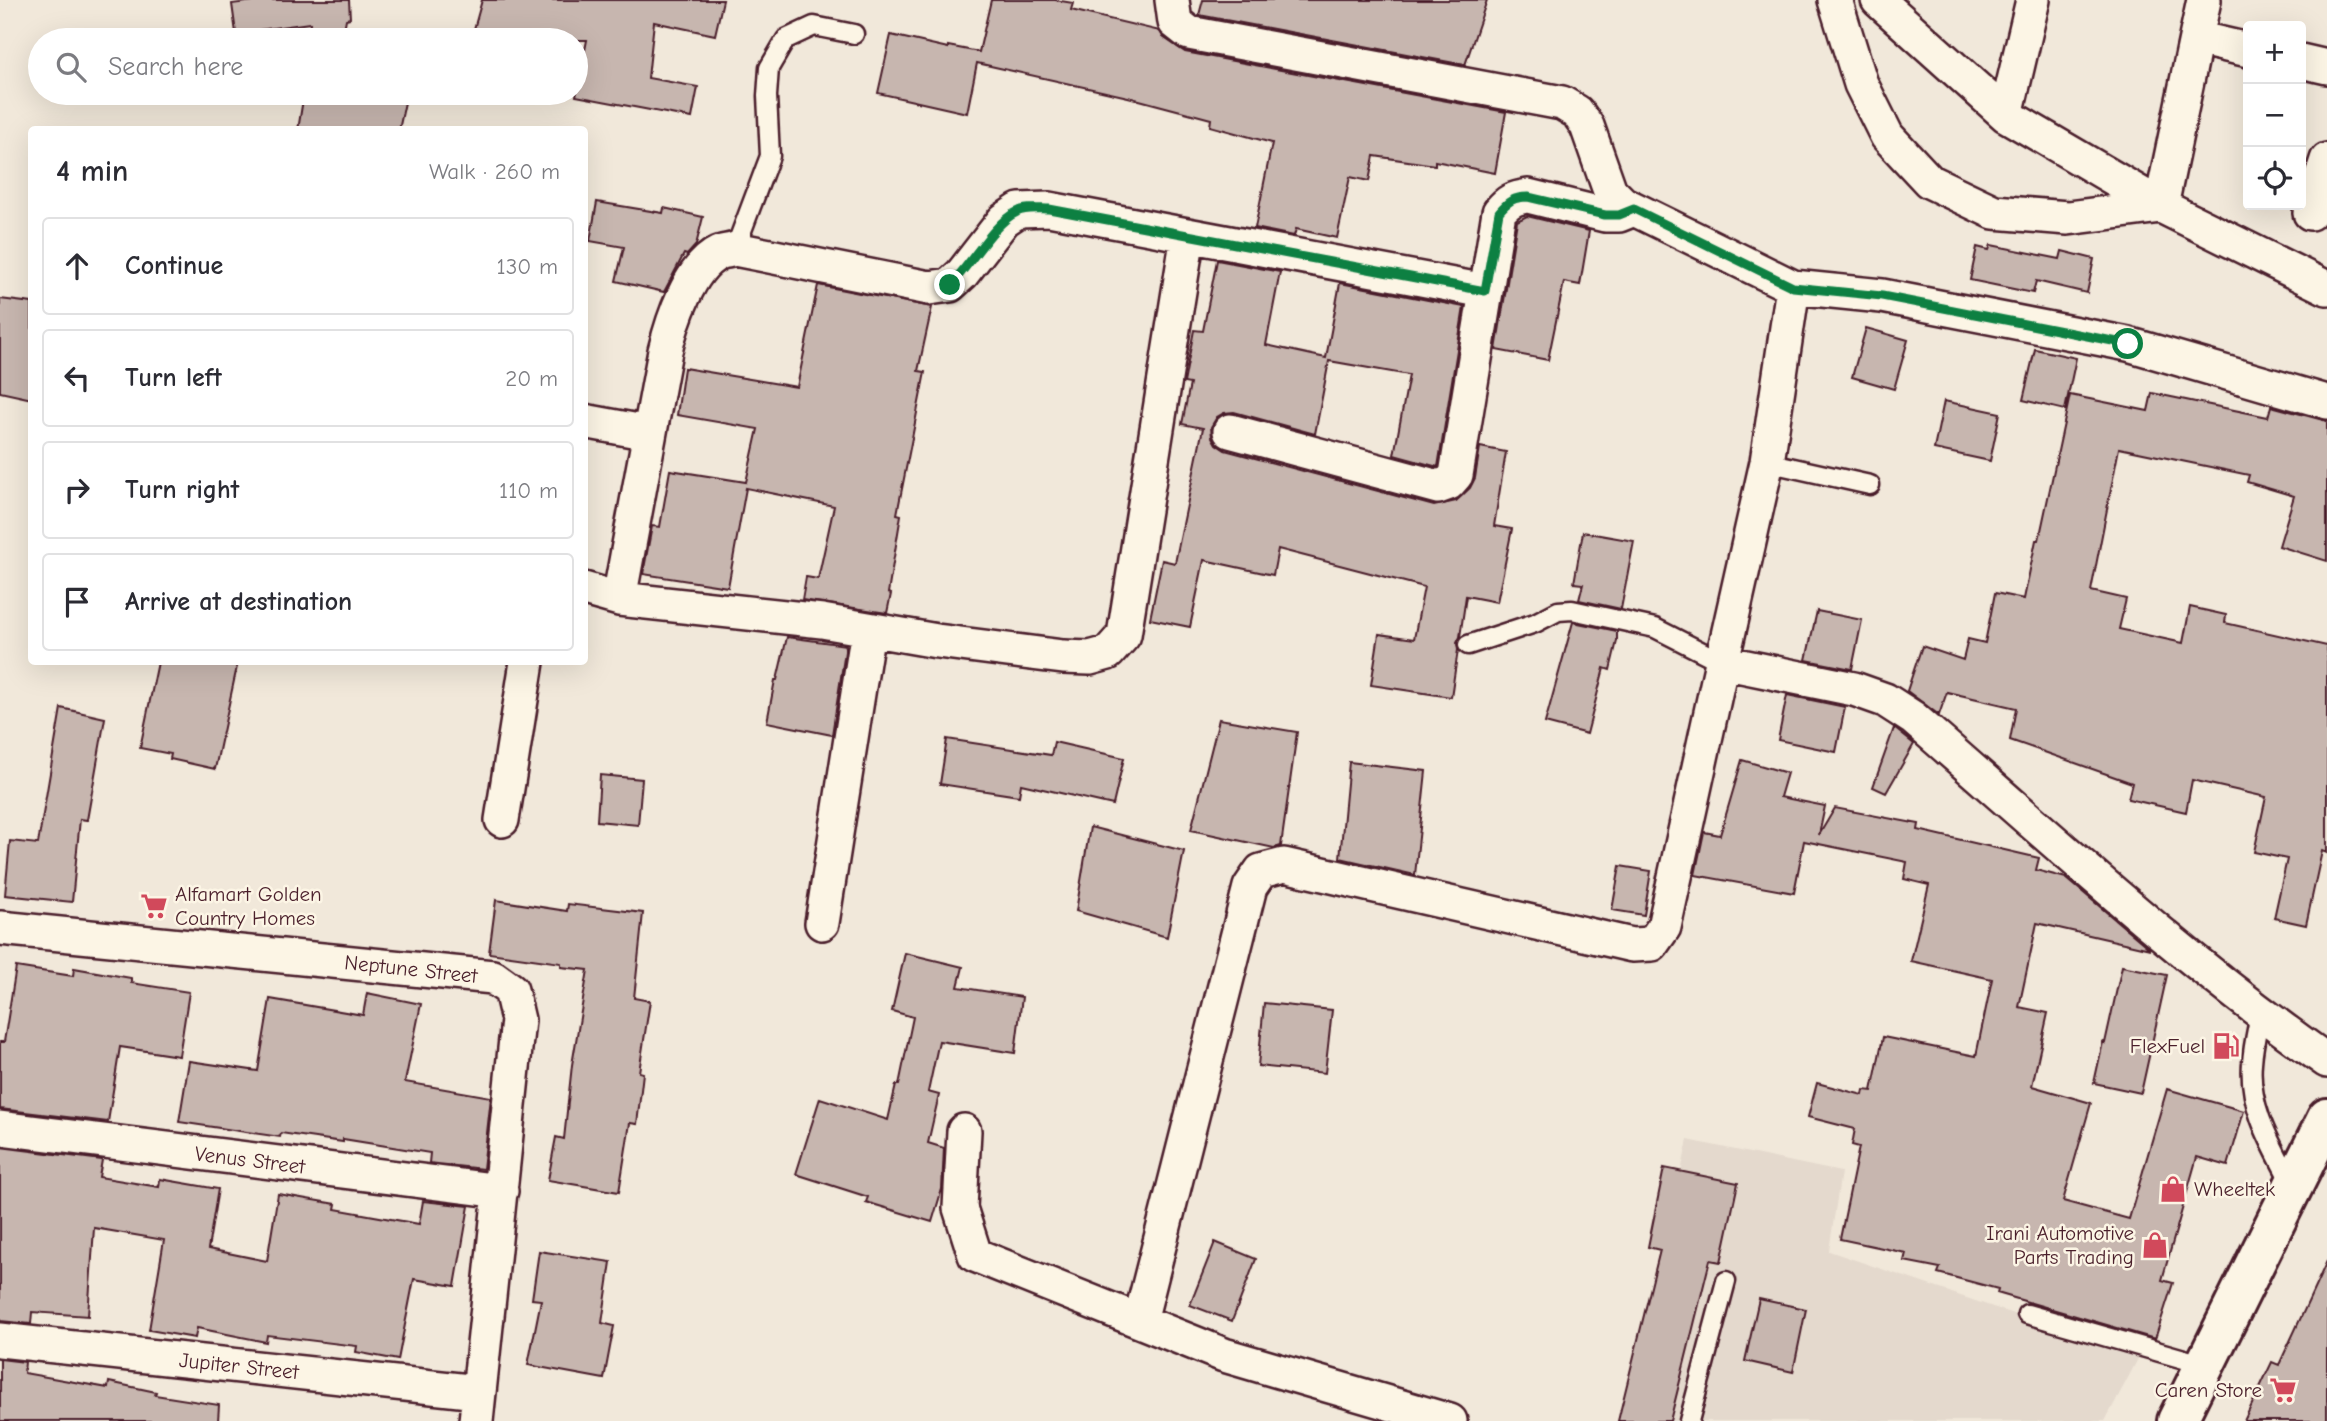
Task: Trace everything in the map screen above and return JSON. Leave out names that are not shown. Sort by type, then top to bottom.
[{"type":"main road","points":[[2177,1421],[2327,1118]]},
{"type":"street","points":[[1172,0],[1175,22],[1189,33],[1562,103],[1577,112],[1587,126],[1610,191],[1622,203],[1793,287],[1882,296],[2128,344],[2327,401]]},
{"type":"street","points":[[1835,0],[1861,84],[1887,136],[1929,181],[1994,212],[2068,218],[2161,205]]},
{"type":"street","points":[[1878,0],[2006,115],[2161,205],[2327,288]]},
{"type":"street","points":[[2006,115],[2033,0]]},
{"type":"street","points":[[2161,205],[2204,0]]},
{"type":"street","points":[[2196,38],[2243,49]]},
{"type":"street","points":[[2306,62],[2327,67]]},
{"type":"street","points":[[2310,213],[2327,160]]},
{"type":"street","points":[[1230,431],[1438,487],[1449,483],[1456,475],[1499,212],[1515,197],[1528,197],[1605,215],[1619,215],[1634,209]]},
{"type":"street","points":[[619,599],[664,351],[682,301],[702,267],[717,254],[735,249],[929,288],[950,285],[962,274],[1004,220],[1019,210],[1049,209],[1485,291]]},
{"type":"street","points":[[588,590],[619,599],[822,621],[868,630],[1063,657],[1090,658],[1108,653],[1124,635],[1188,235]]},
{"type":"street","points":[[1140,1321],[1250,887],[1261,871],[1284,864],[1632,945],[1652,944],[1664,928],[1767,462],[1793,287]]},
{"type":"street","points":[[588,422],[649,433]]},
{"type":"street","points":[[822,923],[868,630]]},
{"type":"street","points":[[1722,662],[1854,689],[1885,700],[1913,718],[2199,966],[2260,1014],[2327,1061]]},
{"type":"street","points":[[502,820],[527,665]]},
{"type":"street","name":"Neptune Street","points":[[0,928],[493,978],[511,990],[518,1020],[477,1406]]},
{"type":"street","name":"Venus Street","points":[[0,1128],[500,1191]]},
{"type":"street","points":[[964,1131],[960,1208],[975,1255],[1224,1355],[1450,1421]]},
{"type":"street","name":"Jupiter Street","points":[[0,1340],[477,1406]]},
{"type":"lane","points":[[735,249],[770,156],[767,96],[769,68],[786,39],[814,26],[854,34]]},
{"type":"lane","points":[[1767,462],[1870,485]]},
{"type":"lane","points":[[1468,645],[1535,623],[1558,611],[1572,610],[1655,628],[1722,662]]},
{"type":"lane","points":[[2260,1014],[2252,1064],[2255,1098],[2263,1130],[2293,1186]]},
{"type":"lane","points":[[1689,1421],[1726,1281]]},
{"type":"lane","points":[[2027,1314],[2205,1365]]},
{"type":"shaded area","points":[[1688,1140],[1841,1172],[1829,1251],[2139,1357],[2105,1421],[1626,1421]]},
{"type":"building","points":[[261,0],[349,0],[350,18],[346,19],[344,28],[309,28],[310,23],[273,28],[235,28],[232,4]]},
{"type":"building","points":[[482,0],[723,0],[715,35],[654,22],[648,78],[698,87],[692,118],[588,98],[588,28],[474,28]]},
{"type":"building","points":[[991,0],[1055,0],[1073,3],[1071,10],[1160,31],[1163,37],[1185,52],[1506,112],[1495,173],[1435,161],[1435,165],[1374,156],[1369,181],[1350,177],[1337,238],[1296,229],[1294,236],[1255,228],[1272,143],[1210,126],[1211,119],[977,63],[967,113],[878,93],[891,35],[979,52]]},
{"type":"building","points":[[1203,0],[1487,0],[1465,65],[1199,15]]},
{"type":"building","points":[[302,105],[404,105],[400,126],[299,126]]},
{"type":"building","points":[[597,202],[663,213],[664,208],[703,217],[696,245],[687,255],[684,254],[664,292],[616,281],[624,247],[590,241]]},
{"type":"building","points":[[1527,216],[1589,231],[1580,285],[1564,282],[1548,360],[1496,350],[1517,221]]},
{"type":"building","points":[[1991,245],[2060,259],[2062,251],[2094,259],[2087,293],[2036,281],[2033,293],[1970,280],[1977,247],[1989,250]]},
{"type":"building","points":[[1217,260],[1280,272],[1266,345],[1326,358],[1340,283],[1464,307],[1438,467],[1394,455],[1409,375],[1329,361],[1315,434],[1234,412],[1217,417],[1211,427],[1216,444],[1225,450],[1434,506],[1456,501],[1470,488],[1475,478],[1480,447],[1506,452],[1494,526],[1512,529],[1497,602],[1466,596],[1451,697],[1371,685],[1379,634],[1414,639],[1424,587],[1278,549],[1273,575],[1204,560],[1190,627],[1150,619],[1162,560],[1175,563],[1203,428],[1182,424],[1190,384],[1184,383],[1194,330],[1203,331]]},
{"type":"building","points":[[818,285],[932,307],[918,371],[925,372],[897,514],[901,515],[887,613],[802,600],[806,577],[818,579],[834,506],[746,488],[728,587],[643,574],[652,526],[660,527],[670,470],[746,482],[758,429],[677,415],[684,368],[797,387]]},
{"type":"building","points":[[0,299],[28,302],[28,398],[0,392]]},
{"type":"building","points":[[1866,328],[1908,340],[1894,389],[1852,377]]},
{"type":"building","points":[[2035,349],[2076,358],[2065,410],[2023,400]]},
{"type":"building","points":[[2152,393],[2268,417],[2271,406],[2327,421],[2327,561],[2279,546],[2294,496],[2247,482],[2249,475],[2119,448],[2091,591],[2126,599],[2119,629],[2183,643],[2190,607],[2226,615],[2225,623],[2327,646],[2327,853],[2322,851],[2306,925],[2274,918],[2287,859],[2254,852],[2266,797],[2192,780],[2186,812],[2128,799],[2132,783],[2010,740],[2016,708],[1947,692],[1939,715],[1907,691],[1922,646],[1963,660],[1968,639],[1985,643],[1995,593],[2024,599],[2070,395],[2148,411]]},
{"type":"building","points":[[1944,401],[2000,413],[1990,461],[1934,449]]},
{"type":"building","points":[[1583,532],[1634,541],[1621,609],[1579,600],[1583,584],[1574,583]]},
{"type":"building","points":[[1817,611],[1862,620],[1852,669],[1806,660]]},
{"type":"building","points":[[1573,622],[1617,631],[1610,670],[1604,668],[1587,734],[1545,723]]},
{"type":"building","points":[[787,637],[846,645],[832,735],[767,722]]},
{"type":"building","points":[[157,665],[237,665],[215,769],[170,759],[171,754],[140,748]]},
{"type":"building","points":[[1787,695],[1845,707],[1836,752],[1778,740]]},
{"type":"building","points":[[61,708],[105,718],[87,820],[80,819],[72,902],[5,895],[10,841],[38,844]]},
{"type":"building","points":[[1219,719],[1297,732],[1281,846],[1274,848],[1191,830]]},
{"type":"building","points":[[1894,728],[1914,744],[1886,793],[1873,787]]},
{"type":"building","points":[[947,739],[1051,755],[1054,742],[1124,758],[1113,805],[1021,784],[1019,796],[940,784]]},
{"type":"building","points":[[1742,760],[1787,773],[1780,797],[1825,806],[1819,835],[1835,808],[1919,824],[1918,830],[2039,858],[2036,870],[2066,878],[2150,949],[2037,923],[2019,1007],[2048,1013],[2032,1086],[2091,1103],[2063,1201],[2129,1219],[2167,1089],[2244,1111],[2228,1166],[2197,1157],[2162,1280],[2173,1283],[2155,1339],[1997,1293],[1998,1289],[1938,1273],[1940,1268],[1904,1261],[1906,1253],[1840,1239],[1859,1147],[1852,1145],[1855,1129],[1808,1117],[1817,1083],[1863,1095],[1864,1090],[1872,1091],[1883,1037],[1976,1056],[1992,979],[1911,961],[1929,885],[1904,879],[1907,862],[1804,841],[1794,893],[1695,875],[1704,832],[1720,835]]},
{"type":"building","points":[[1349,762],[1426,771],[1415,875],[1340,858]]},
{"type":"building","points":[[600,775],[642,779],[638,825],[597,821]]},
{"type":"building","points":[[1090,827],[1184,851],[1167,937],[1076,911]]},
{"type":"building","points":[[1620,866],[1651,871],[1644,915],[1612,910]]},
{"type":"building","points":[[496,900],[567,911],[568,904],[643,913],[634,998],[650,1001],[639,1072],[643,1073],[637,1124],[630,1123],[619,1192],[548,1180],[556,1137],[564,1139],[572,1065],[588,970],[561,967],[561,963],[489,953]]},
{"type":"building","points":[[905,953],[963,967],[958,987],[1022,997],[1015,1053],[939,1041],[928,1092],[939,1095],[928,1143],[944,1148],[942,1189],[932,1222],[866,1202],[868,1197],[796,1174],[820,1098],[888,1120],[896,1085],[899,1085],[913,1017],[892,1011]]},
{"type":"building","points":[[2122,966],[2167,975],[2141,1093],[2094,1083]]},
{"type":"building","points":[[16,967],[73,976],[74,968],[131,978],[131,983],[189,992],[179,1056],[120,1047],[108,1122],[0,1109],[0,1042],[4,1042]]},
{"type":"building","points":[[367,993],[421,1004],[405,1082],[491,1097],[483,1169],[429,1163],[430,1153],[343,1139],[343,1142],[281,1133],[280,1137],[179,1122],[189,1061],[258,1071],[270,999],[363,1015]]},
{"type":"building","points":[[1264,1003],[1332,1010],[1325,1073],[1258,1066]]},
{"type":"building","points":[[0,1147],[102,1160],[99,1177],[159,1187],[160,1179],[218,1189],[208,1249],[267,1261],[278,1194],[336,1204],[335,1209],[419,1224],[423,1201],[469,1206],[455,1286],[414,1279],[398,1360],[356,1352],[357,1346],[267,1335],[266,1342],[197,1328],[195,1338],[149,1330],[164,1240],[94,1228],[88,1316],[32,1312],[31,1324],[0,1321]]},
{"type":"building","points":[[1664,1168],[1738,1183],[1721,1262],[1710,1260],[1670,1421],[1618,1421],[1660,1250],[1648,1247]]},
{"type":"building","points":[[1215,1242],[1256,1259],[1232,1321],[1190,1305]]},
{"type":"building","points":[[539,1251],[611,1262],[602,1323],[614,1326],[604,1379],[528,1365],[541,1300],[532,1299]]},
{"type":"building","points":[[2327,1261],[2327,1421],[2244,1421],[2272,1362],[2279,1365]]},
{"type":"building","points":[[1759,1299],[1806,1309],[1793,1372],[1745,1361]]},
{"type":"building","points":[[0,1359],[25,1362],[24,1373],[108,1388],[109,1382],[156,1392],[155,1395],[219,1405],[218,1421],[0,1421]]},
{"type":"place","name":"Alfamart Golden Country Homes","points":[[154,906]]},
{"type":"place","name":"FlexFuel","points":[[2226,1046]]},
{"type":"place","name":"Wheeltek","points":[[2173,1189]]},
{"type":"place","name":"Irani Automotive Parts Trading","points":[[2155,1245]]},
{"type":"place","name":"Caren Store","points":[[2283,1390]]},
{"type":"route","points":[[950,285],[962,274],[1004,220],[1019,210],[1049,209],[1485,291],[1499,212],[1515,197],[1528,197],[1605,215],[1619,215],[1634,209],[1793,287],[1882,296],[2128,344]]}]
